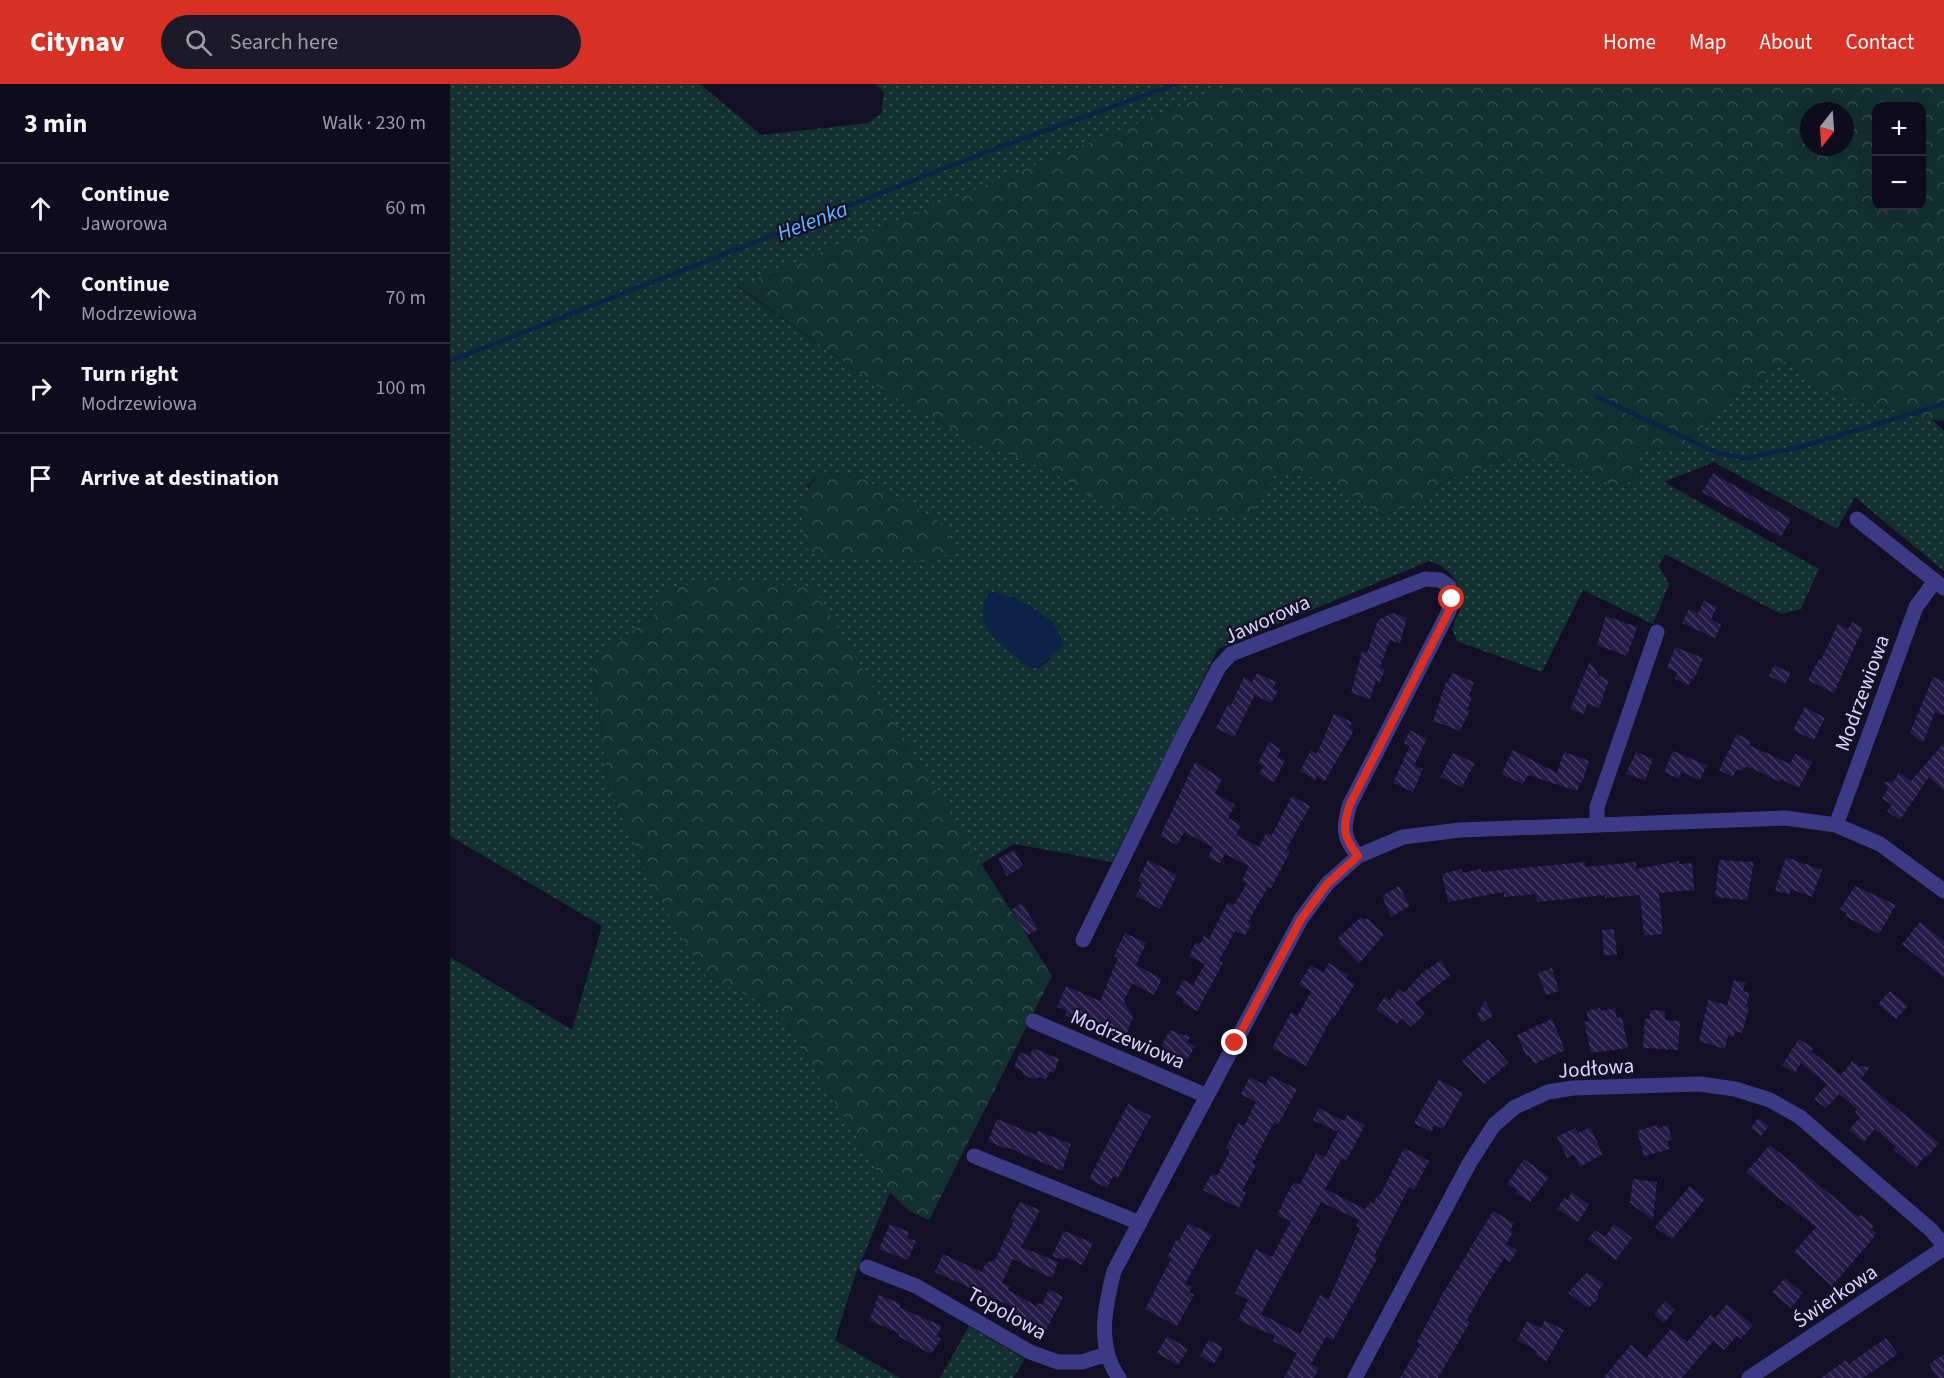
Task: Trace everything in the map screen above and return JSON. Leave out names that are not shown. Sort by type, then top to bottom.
[{"type":"street","points":[[1857,519],[1940,584]]},
{"type":"street","name":"Jaworowa","points":[[1083,940],[1182,738],[1219,667],[1231,654],[1394,589],[1425,579],[1440,580],[1449,586],[1452,599],[1449,611],[1350,804],[1343,826],[1348,844],[1358,856]]},
{"type":"street","name":"Modrzewiowa","points":[[1836,825],[1916,607],[1940,584]]},
{"type":"street","points":[[1598,824],[1597,807],[1657,632]]},
{"type":"street","points":[[1119,1378],[1107,1354],[1104,1339],[1107,1298],[1114,1271],[1301,919],[1327,884],[1358,856],[1403,837],[1449,831],[1785,818],[1836,825],[1880,844],[1944,891]]},
{"type":"street","name":"Modrzewiowa","points":[[1032,1022],[1208,1096]]},
{"type":"street","name":"Jodłowa","points":[[1355,1378],[1470,1162],[1494,1125],[1515,1107],[1548,1092],[1573,1088],[1700,1084],[1735,1089],[1770,1100],[1800,1117],[1931,1230],[1944,1247]]},
{"type":"street","points":[[974,1156],[1140,1223]]},
{"type":"street","name":"Świerkowa","points":[[1749,1378],[1944,1247]]},
{"type":"street","name":"Topolowa","points":[[867,1267],[916,1286],[1030,1352],[1058,1362],[1082,1362],[1107,1354]]},
{"type":"green space","points":[[450,84],[700,84],[761,135],[868,123],[881,114],[884,92],[875,84],[1234,84],[738,287],[887,393],[978,443],[1049,470],[1104,504],[1276,472],[1332,480],[1381,516],[1417,503],[1446,480],[1508,459],[1556,458],[1609,484],[1634,447],[1685,450],[1718,408],[1784,361],[1819,390],[1932,420],[1944,431],[1944,571],[1855,497],[1837,529],[1714,462],[1664,482],[1819,569],[1801,609],[1781,614],[1665,554],[1659,566],[1669,584],[1653,624],[1583,590],[1542,672],[1457,641],[1452,629],[1464,599],[1451,575],[1442,567],[1429,561],[1218,649],[1112,862],[1014,844],[981,864],[960,830],[654,615],[592,661],[609,788],[657,894],[705,975],[779,1011],[890,1192],[856,1273],[835,1340],[900,1378],[450,1378],[450,957],[572,1030],[602,926],[450,836]],"holes":[[[820,471],[860,477],[945,525],[933,562],[899,559],[807,487]],[[1011,596],[1053,623],[1050,659],[1039,668],[1031,668],[1016,656]]]},
{"type":"green space","points":[[1234,84],[1944,84],[1944,421],[1932,420],[1819,390],[1784,361],[1718,408],[1685,450],[1635,447],[1640,472],[1632,482],[1609,484],[1556,458],[1508,459],[1446,480],[1417,503],[1381,516],[1332,480],[1276,472],[1251,516],[1178,516],[1103,504],[1049,470],[978,443],[887,393],[738,286]]},
{"type":"green space","points":[[820,471],[860,477],[945,525],[954,550],[933,562],[817,555],[805,547],[802,516],[808,489]]},
{"type":"green space","points":[[718,581],[813,587],[960,830],[1052,976],[929,1220],[909,1211],[890,1192],[779,1011],[705,975],[657,894],[609,788],[592,661],[654,615],[660,588]]},
{"type":"green space","points":[[969,1326],[1025,1359],[1013,1378],[940,1378]]},
{"type":"water","points":[[990,591],[1024,603],[1046,617],[1060,635],[1063,646],[1038,668],[1031,668],[1001,645],[986,626],[983,616],[984,604]]},
{"type":"building","points":[[1713,473],[1791,519],[1781,537],[1702,492]]},
{"type":"building","points":[[1704,601],[1717,607],[1711,619],[1721,625],[1715,638],[1682,623],[1689,609],[1698,613]]},
{"type":"building","points":[[1392,613],[1407,618],[1400,644],[1391,640],[1389,642],[1380,668],[1385,669],[1380,682],[1376,681],[1370,699],[1351,693],[1362,651],[1367,653],[1378,620]]},
{"type":"building","points":[[1606,616],[1637,627],[1627,656],[1597,645]]},
{"type":"building","points":[[1852,622],[1863,628],[1834,693],[1808,680],[1819,659],[1821,660],[1838,624],[1848,629]]},
{"type":"building","points":[[1675,647],[1703,658],[1689,685],[1675,679],[1677,672],[1667,668]]},
{"type":"building","points":[[1590,661],[1599,676],[1609,680],[1599,708],[1587,704],[1584,714],[1570,709]]},
{"type":"building","points":[[1774,665],[1791,673],[1785,684],[1769,676]]},
{"type":"building","points":[[1257,673],[1276,682],[1273,688],[1278,691],[1271,703],[1255,695],[1234,737],[1216,728],[1228,704],[1231,705],[1244,677],[1252,682]]},
{"type":"building","points":[[1452,673],[1474,682],[1467,710],[1470,710],[1460,731],[1433,721],[1446,682],[1448,683]]},
{"type":"building","points":[[1933,677],[1944,681],[1944,715],[1935,712],[1923,743],[1910,733]]},
{"type":"building","points":[[1805,707],[1825,718],[1814,740],[1793,730]]},
{"type":"building","points":[[1334,714],[1352,722],[1349,728],[1354,730],[1325,781],[1317,776],[1315,780],[1300,771],[1311,750],[1317,754]]},
{"type":"building","points":[[1410,730],[1427,739],[1414,765],[1423,769],[1413,792],[1393,783],[1410,746],[1404,743]]},
{"type":"building","points":[[1737,734],[1751,741],[1749,745],[1790,764],[1795,754],[1812,762],[1799,788],[1781,779],[1780,782],[1752,768],[1744,767],[1742,771],[1737,769],[1733,777],[1719,770]]},
{"type":"building","points":[[1269,742],[1281,749],[1277,757],[1285,761],[1274,782],[1259,774],[1264,766],[1258,763]]},
{"type":"building","points":[[1944,743],[1944,790],[1929,777],[1900,820],[1887,811],[1892,805],[1882,798],[1888,789],[1884,782],[1893,782],[1899,772],[1911,781]]},
{"type":"building","points":[[1513,750],[1557,773],[1564,752],[1589,761],[1582,783],[1566,777],[1580,784],[1577,791],[1528,775],[1523,784],[1501,774]]},
{"type":"building","points":[[1673,751],[1707,765],[1700,780],[1681,772],[1679,779],[1664,772]]},
{"type":"building","points":[[1636,752],[1653,759],[1645,780],[1626,774]]},
{"type":"building","points":[[1453,753],[1475,763],[1462,787],[1440,777]]},
{"type":"building","points":[[1195,762],[1222,779],[1215,793],[1235,805],[1228,818],[1241,825],[1236,835],[1259,847],[1266,833],[1272,835],[1292,796],[1310,806],[1286,850],[1290,852],[1271,888],[1268,887],[1248,922],[1251,924],[1245,936],[1235,931],[1219,961],[1223,963],[1197,1011],[1182,1003],[1184,999],[1175,995],[1183,980],[1193,985],[1205,964],[1189,956],[1196,942],[1200,944],[1204,936],[1209,939],[1228,902],[1234,905],[1247,883],[1242,880],[1249,866],[1225,854],[1220,863],[1208,857],[1213,847],[1184,832],[1177,845],[1160,836]]},
{"type":"building","points":[[1014,850],[1023,866],[1007,876],[998,859]]},
{"type":"building","points":[[1786,857],[1822,870],[1812,897],[1791,889],[1789,895],[1775,890]]},
{"type":"building","points":[[1148,860],[1177,875],[1160,909],[1136,896],[1142,883],[1138,880]]},
{"type":"building","points":[[1719,860],[1754,862],[1747,900],[1715,897]]},
{"type":"building","points":[[1679,861],[1679,864],[1692,863],[1694,890],[1659,893],[1663,934],[1644,936],[1640,895],[1605,898],[1605,895],[1537,902],[1536,894],[1504,897],[1504,892],[1448,902],[1442,874],[1461,869],[1462,873],[1481,869],[1481,872],[1585,862],[1585,867],[1636,862],[1636,869]]},
{"type":"building","points":[[1399,886],[1410,906],[1391,917],[1382,896]]},
{"type":"building","points":[[1855,886],[1896,905],[1879,934],[1845,916],[1847,913],[1840,909]]},
{"type":"building","points":[[1022,903],[1038,929],[1027,936],[1011,910]]},
{"type":"building","points":[[1361,917],[1365,920],[1367,918],[1384,934],[1359,964],[1339,943],[1341,941],[1338,938]]},
{"type":"building","points":[[1920,922],[1944,941],[1944,978],[1902,944]]},
{"type":"building","points":[[1614,929],[1617,955],[1604,955],[1602,930]]},
{"type":"building","points":[[1125,933],[1146,943],[1136,965],[1162,979],[1154,995],[1132,983],[1124,1001],[1133,1018],[1124,1040],[1065,1015],[1067,1011],[1057,1007],[1066,986],[1100,1001],[1118,958],[1114,956]]},
{"type":"building","points":[[1441,960],[1450,976],[1415,1003],[1425,1014],[1411,1027],[1402,1018],[1397,1024],[1376,1009],[1385,997],[1390,1000],[1399,989],[1404,993],[1422,973]]},
{"type":"building","points":[[1329,963],[1349,975],[1346,978],[1355,984],[1334,1018],[1332,1017],[1306,1066],[1272,1048],[1291,1012],[1297,1016],[1311,992],[1299,984],[1311,965],[1323,973]]},
{"type":"building","points":[[1552,968],[1559,991],[1546,995],[1538,973]]},
{"type":"building","points":[[1734,980],[1745,983],[1743,991],[1750,993],[1742,1033],[1735,1031],[1734,1037],[1728,1035],[1725,1049],[1699,1041],[1708,1000],[1727,1005]]},
{"type":"building","points":[[1890,991],[1908,1006],[1896,1019],[1878,1004]]},
{"type":"building","points":[[1485,1001],[1493,1016],[1482,1023],[1477,1015]]},
{"type":"building","points":[[1600,1008],[1601,1011],[1615,1008],[1617,1018],[1622,1017],[1628,1048],[1591,1053],[1584,1022],[1589,1021],[1586,1011]]},
{"type":"building","points":[[1650,1010],[1665,1011],[1665,1020],[1680,1021],[1678,1050],[1643,1048],[1645,1019],[1650,1019]]},
{"type":"building","points":[[1552,1019],[1565,1050],[1534,1064],[1529,1055],[1526,1056],[1517,1035]]},
{"type":"building","points":[[1170,1030],[1190,1037],[1187,1042],[1195,1046],[1187,1060],[1181,1058],[1179,1060],[1162,1051],[1164,1047],[1161,1046]]},
{"type":"building","points":[[1488,1039],[1509,1063],[1484,1084],[1462,1061]]},
{"type":"building","points":[[1799,1039],[1813,1048],[1811,1051],[1841,1075],[1852,1061],[1859,1066],[1870,1067],[1861,1079],[1939,1143],[1916,1168],[1894,1150],[1896,1147],[1875,1129],[1864,1142],[1849,1130],[1860,1117],[1855,1112],[1857,1109],[1839,1094],[1826,1108],[1814,1099],[1827,1084],[1801,1063],[1795,1073],[1782,1065]]},
{"type":"building","points":[[1033,1048],[1059,1059],[1054,1073],[1050,1071],[1046,1080],[1038,1077],[1036,1080],[1022,1074],[1023,1071],[1014,1067],[1020,1052],[1030,1056]]},
{"type":"building","points":[[1270,1076],[1297,1089],[1278,1125],[1274,1122],[1253,1163],[1256,1165],[1242,1191],[1246,1193],[1239,1208],[1203,1190],[1212,1173],[1217,1176],[1230,1150],[1226,1148],[1238,1123],[1244,1126],[1256,1102],[1241,1094],[1250,1077],[1265,1085]]},
{"type":"building","points":[[1439,1079],[1463,1093],[1443,1129],[1435,1125],[1431,1132],[1414,1123]]},
{"type":"building","points":[[1128,1104],[1151,1116],[1118,1178],[1113,1176],[1107,1188],[1089,1179]]},
{"type":"building","points":[[1319,1108],[1344,1121],[1347,1115],[1365,1125],[1347,1160],[1342,1158],[1325,1189],[1365,1209],[1371,1202],[1373,1204],[1378,1194],[1380,1195],[1404,1148],[1429,1161],[1414,1190],[1409,1187],[1374,1256],[1378,1257],[1333,1340],[1326,1337],[1311,1364],[1319,1368],[1314,1378],[1284,1378],[1297,1353],[1273,1341],[1275,1336],[1238,1320],[1248,1300],[1235,1293],[1256,1249],[1272,1257],[1291,1221],[1277,1215],[1284,1200],[1294,1182],[1300,1185],[1316,1153],[1325,1157],[1338,1132],[1313,1120]],"holes":[[[1321,1202],[1359,1220],[1356,1226],[1360,1228],[1329,1299],[1320,1295],[1300,1334],[1261,1314]]]},
{"type":"building","points":[[1758,1118],[1769,1126],[1761,1136],[1751,1128]]},
{"type":"building","points":[[997,1119],[1036,1135],[1038,1131],[1071,1144],[1062,1171],[988,1141]]},
{"type":"building","points":[[1657,1125],[1658,1128],[1668,1125],[1672,1140],[1667,1141],[1670,1149],[1644,1156],[1637,1131]]},
{"type":"building","points":[[1590,1127],[1603,1154],[1580,1167],[1574,1155],[1567,1158],[1557,1137],[1575,1128],[1578,1133]]},
{"type":"building","points":[[1770,1145],[1858,1217],[1861,1215],[1874,1226],[1871,1229],[1876,1233],[1871,1241],[1832,1286],[1794,1252],[1816,1227],[1746,1172]]},
{"type":"building","points":[[1524,1159],[1549,1177],[1530,1202],[1515,1193],[1517,1190],[1507,1184]]},
{"type":"building","points":[[1633,1179],[1657,1182],[1653,1220],[1630,1203]]},
{"type":"building","points":[[1690,1186],[1705,1199],[1672,1239],[1655,1227]]},
{"type":"building","points":[[1572,1192],[1589,1205],[1578,1222],[1557,1209],[1564,1198],[1567,1200]]},
{"type":"building","points":[[1020,1202],[1040,1210],[1021,1247],[1058,1262],[1052,1278],[1013,1259],[1002,1283],[1010,1286],[1008,1290],[1036,1306],[1038,1303],[1042,1305],[1049,1289],[1063,1297],[1045,1332],[1038,1329],[1037,1332],[1014,1319],[1016,1316],[1012,1314],[1015,1308],[935,1272],[943,1254],[982,1272],[986,1263],[995,1260]]},
{"type":"building","points":[[1493,1211],[1514,1223],[1510,1230],[1513,1232],[1506,1244],[1517,1250],[1510,1262],[1504,1258],[1481,1295],[1467,1320],[1470,1322],[1438,1378],[1400,1378],[1420,1344],[1417,1342],[1443,1293]]},
{"type":"building","points":[[1188,1223],[1212,1235],[1185,1284],[1192,1287],[1189,1292],[1194,1295],[1177,1326],[1145,1309],[1171,1259],[1167,1258],[1176,1240],[1179,1241]]},
{"type":"building","points":[[890,1224],[909,1232],[907,1238],[916,1241],[908,1260],[879,1249]]},
{"type":"building","points":[[1614,1224],[1632,1238],[1616,1260],[1588,1239],[1595,1230],[1605,1237]]},
{"type":"building","points":[[1064,1231],[1093,1243],[1082,1265],[1065,1257],[1063,1260],[1052,1256]]},
{"type":"building","points":[[1587,1272],[1604,1284],[1598,1291],[1598,1299],[1588,1308],[1568,1293]]},
{"type":"building","points":[[1785,1278],[1803,1293],[1791,1308],[1772,1292]]},
{"type":"building","points":[[879,1295],[901,1304],[900,1308],[942,1326],[936,1336],[941,1339],[931,1354],[898,1336],[899,1333],[869,1320]]},
{"type":"building","points":[[1665,1301],[1675,1310],[1664,1323],[1654,1314]]},
{"type":"building","points":[[1727,1304],[1753,1325],[1741,1339],[1737,1336],[1724,1350],[1713,1341],[1682,1378],[1603,1378],[1631,1345],[1646,1358],[1671,1329],[1687,1342],[1711,1314],[1715,1318]]},
{"type":"building","points":[[1545,1320],[1564,1330],[1547,1361],[1535,1355],[1537,1351],[1517,1340],[1527,1321],[1541,1328]]},
{"type":"building","points":[[1167,1336],[1188,1349],[1178,1365],[1157,1353]]},
{"type":"building","points":[[1886,1338],[1898,1354],[1863,1378],[1821,1378],[1846,1360],[1849,1364]]},
{"type":"building","points":[[1208,1340],[1223,1347],[1214,1364],[1200,1356]]},
{"type":"building","points":[[1944,1354],[1944,1378],[1938,1378],[1929,1364]]},
{"type":"waterway","name":"Helenka","points":[[450,361],[986,152],[1176,84]]},
{"type":"waterway","points":[[1597,397],[1720,454],[1747,458],[1800,447],[1944,404]]},
{"type":"route","points":[[1235,1043],[1301,919],[1327,884],[1358,856],[1348,844],[1344,833],[1343,826],[1350,804],[1449,611],[1452,599]]}]
